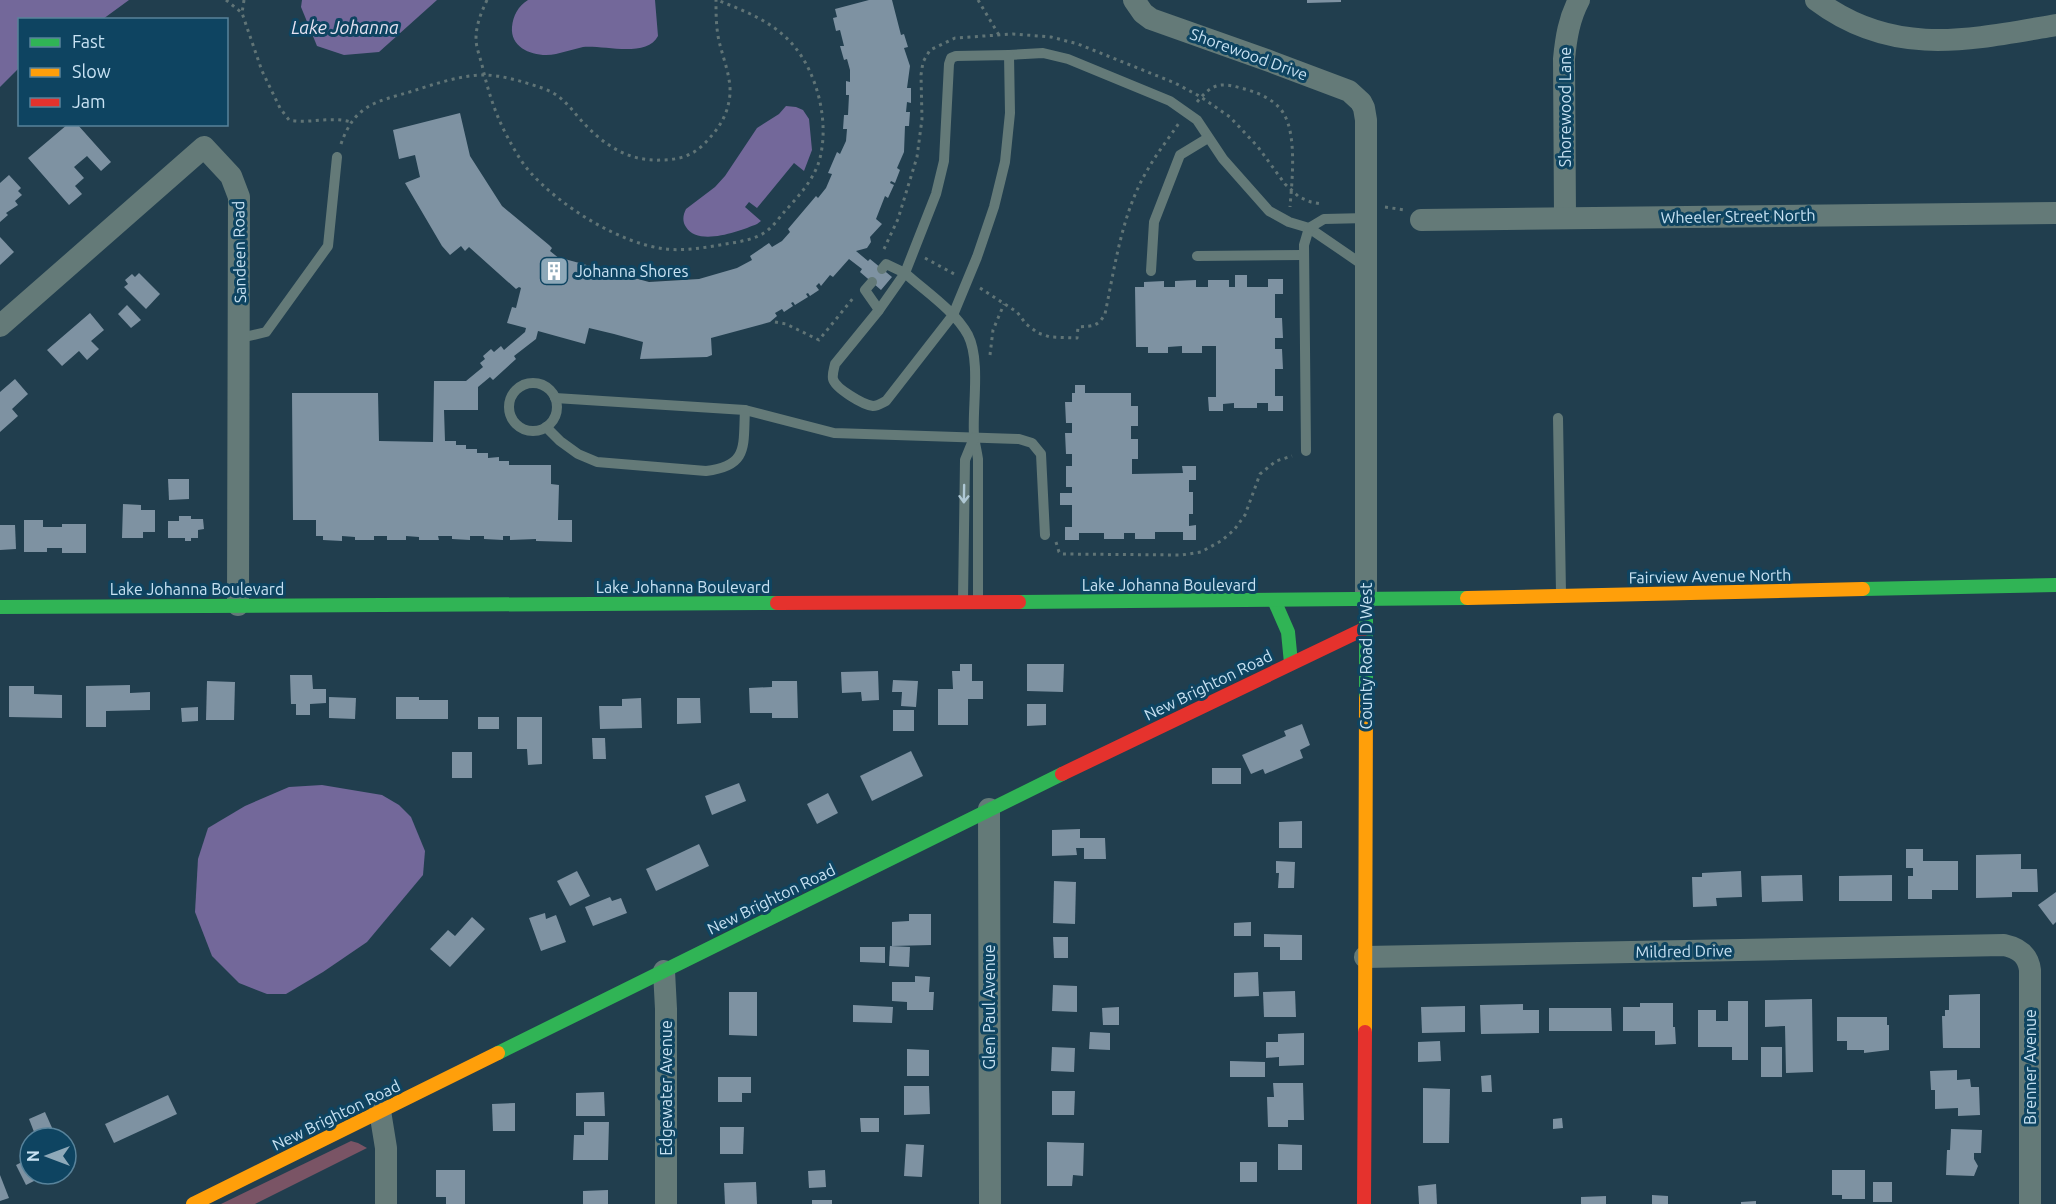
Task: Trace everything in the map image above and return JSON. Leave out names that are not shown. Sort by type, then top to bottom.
[{"type":"street","name":"Shorewood Drive","points":[[1134,0],[1143,13],[1151,19],[1349,91],[1364,108]]},
{"type":"street","name":"Shorewood Lane","points":[[1565,217],[1564,59],[1566,35],[1579,0]]},
{"type":"street","points":[[1815,0],[1857,24],[1886,34],[1917,40],[1962,40],[2056,25]]},
{"type":"street","name":"County Road D West","points":[[1364,108],[1367,218],[1364,1204]]},
{"type":"street","name":"Sandeen Road","points":[[0,326],[204,147],[231,176],[239,196],[238,605]]},
{"type":"street","name":"Wheeler Street North","points":[[1420,220],[2056,213]]},
{"type":"street","name":"Fairview Avenue North","points":[[1366,600],[2056,585]]},
{"type":"street","points":[[1274,600],[1288,632],[1291,663]]},
{"type":"street","name":"Lake Johanna Boulevard","points":[[0,607],[1366,600]]},
{"type":"street","name":"New Brighton Road","points":[[193,1204],[989,809],[1366,628]]},
{"type":"street","name":"Glen Paul Avenue","points":[[989,809],[990,1204]]},
{"type":"street","name":"Mildred Drive","points":[[1365,957],[2004,945]]},
{"type":"street","name":"Brenner Avenue","points":[[2004,945],[2014,947],[2024,954],[2029,964],[2030,1204]]},
{"type":"street","name":"Edgewater Avenue","points":[[664,971],[666,1204]]},
{"type":"street","points":[[380,1112],[386,1148],[386,1204]]},
{"type":"lane","points":[[1010,55],[1010,113],[1005,162],[994,207],[953,315],[886,400],[874,406],[866,404],[836,386],[833,378],[834,364],[879,310],[905,273],[913,255],[936,194],[944,161],[949,64],[951,58],[956,56],[1043,53],[1068,59],[1170,101],[1197,120],[1223,159],[1269,211],[1289,222],[1309,228],[1366,267]]},
{"type":"lane","points":[[1151,271],[1154,222],[1180,155],[1209,138]]},
{"type":"lane","points":[[240,338],[266,332],[328,246],[337,157]]},
{"type":"lane","points":[[1306,451],[1304,245],[1309,228],[1324,219],[1367,218]]},
{"type":"lane","points":[[1197,256],[1303,255]]},
{"type":"lane","points":[[882,269],[885,264],[905,273],[953,315],[969,338],[974,359],[974,438],[978,459],[978,602]]},
{"type":"lane","points":[[872,282],[865,290],[879,310]]},
{"type":"lane","points":[[533,383],[544,386],[555,398],[555,414],[546,427],[531,431],[519,427],[511,417],[509,405],[517,389],[533,383]]},
{"type":"lane","points":[[555,398],[745,410],[834,433],[1019,439],[1032,443],[1041,454],[1045,533]]},
{"type":"lane","points":[[546,427],[573,451],[597,462],[706,471],[721,469],[734,462],[742,453],[745,410]]},
{"type":"lane","points":[[1558,418],[1561,596]]},
{"type":"lane","points":[[962,602],[965,460],[974,438]]},
{"type":"path","points":[[226,0],[242,13]]},
{"type":"path","points":[[244,0],[242,13],[262,71],[280,108],[289,120],[302,122],[341,119],[351,122]]},
{"type":"path","points":[[337,157],[347,128],[361,110],[384,99],[443,82],[484,75],[520,82],[554,93],[565,101],[582,121],[608,145],[627,156],[655,161],[683,157],[695,152],[711,137],[720,127],[727,112],[730,92],[718,38],[717,0],[751,13],[775,28],[794,46],[808,68],[818,96],[822,139],[819,159],[810,179],[767,231],[751,240],[703,248],[664,249],[630,239],[586,216],[547,188],[529,170],[498,120],[490,98],[484,75],[476,41],[480,15],[487,0]]},
{"type":"path","points":[[978,0],[1010,55]]},
{"type":"path","points":[[880,257],[898,219],[917,157],[922,119],[923,62],[930,50],[955,38],[1013,34],[1051,37],[1078,44],[1175,83],[1230,117],[1299,197],[1328,205]]},
{"type":"path","points":[[913,255],[924,257],[967,281],[1017,312],[1026,324],[1044,335],[1077,338],[1078,327],[1092,326],[1100,322],[1105,314],[1127,217],[1137,189],[1148,168],[1187,113],[1208,89],[1220,84],[1257,92],[1284,114],[1290,135],[1292,190],[1289,222]]},
{"type":"path","points":[[776,322],[786,324],[819,340],[854,296],[856,290]]},
{"type":"path","points":[[1045,533],[1055,534],[1059,552],[1062,554],[1182,555],[1201,552],[1221,542],[1233,530],[1245,515],[1260,474],[1276,461],[1292,457],[1292,445]]},
{"type":"shaded area","points":[[351,1141],[367,1148],[255,1204],[221,1204]]},
{"type":"water","points":[[0,0],[129,0],[104,18],[18,18],[18,69],[0,87]]},
{"type":"water","name":"Lake Johanna","points":[[302,0],[437,0],[379,52],[344,55],[317,46],[301,7]]},
{"type":"water","points":[[528,0],[655,0],[658,36],[645,47],[635,49],[583,47],[549,55],[533,53],[520,47],[515,41],[512,27],[519,8]]},
{"type":"water","points":[[786,106],[803,110],[809,119],[812,150],[804,171],[794,163],[757,208],[749,202],[745,207],[761,221],[757,224],[720,236],[709,237],[692,233],[684,222],[686,209],[715,187],[725,176],[757,128],[779,114]]},
{"type":"water","points":[[322,785],[382,795],[399,805],[411,817],[425,851],[423,875],[367,942],[286,994],[267,994],[239,983],[212,956],[195,912],[198,859],[208,828],[245,806],[289,787]]},
{"type":"building","name":"Johanna Shores","points":[[869,0],[892,0],[901,35],[904,34],[908,47],[904,48],[910,66],[907,88],[911,88],[911,103],[907,102],[906,112],[910,112],[909,126],[905,126],[904,152],[897,168],[900,170],[895,183],[891,181],[890,183],[894,185],[888,198],[885,196],[876,219],[882,224],[870,237],[871,242],[867,248],[856,251],[892,277],[881,290],[860,272],[862,269],[849,259],[833,277],[830,275],[821,286],[819,283],[816,286],[819,290],[810,296],[806,294],[808,297],[795,305],[791,303],[793,306],[784,312],[782,309],[775,313],[777,316],[770,322],[711,338],[712,355],[707,357],[640,359],[643,342],[614,334],[589,328],[585,344],[538,331],[536,339],[514,356],[516,359],[493,380],[490,377],[478,387],[478,410],[444,410],[445,441],[456,441],[456,445],[466,445],[466,449],[477,449],[477,453],[488,453],[488,458],[499,457],[499,461],[509,461],[509,465],[551,465],[551,484],[559,485],[558,520],[572,520],[572,542],[536,541],[536,539],[510,540],[510,536],[503,536],[503,540],[484,539],[484,536],[470,536],[470,540],[438,536],[439,540],[419,540],[419,537],[406,536],[406,540],[387,540],[387,536],[374,536],[374,540],[355,540],[355,537],[342,536],[342,541],[323,540],[323,536],[316,536],[316,520],[293,520],[292,393],[378,393],[379,441],[433,442],[434,381],[466,381],[483,367],[480,363],[485,359],[483,356],[491,349],[494,352],[501,346],[504,350],[525,332],[526,328],[507,323],[512,307],[516,308],[521,288],[516,289],[469,247],[465,251],[461,246],[450,255],[442,246],[405,183],[420,177],[415,155],[399,159],[393,130],[460,113],[470,156],[502,206],[549,245],[552,248],[550,251],[560,259],[649,282],[699,279],[737,268],[752,260],[750,256],[769,243],[772,247],[782,241],[790,232],[788,229],[816,196],[818,198],[826,188],[832,174],[828,173],[837,152],[840,154],[846,141],[847,129],[843,129],[844,115],[848,115],[849,95],[846,95],[846,81],[850,82],[847,59],[844,60],[840,46],[844,46],[840,30],[836,31],[833,18],[837,17],[835,9]]},
{"type":"building","points":[[1307,0],[1341,0],[1341,2],[1307,3]]},
{"type":"building","points":[[66,126],[79,126],[111,162],[101,171],[87,156],[74,167],[84,178],[75,186],[82,194],[69,205],[28,158]]},
{"type":"building","points":[[9,175],[21,188],[18,191],[22,195],[15,201],[18,205],[6,213],[8,215],[0,222],[0,183]]},
{"type":"building","points":[[0,237],[14,252],[0,265]]},
{"type":"building","points":[[139,273],[160,294],[146,309],[124,287],[128,284],[125,280],[132,274],[135,277]]},
{"type":"building","points":[[1235,275],[1247,275],[1247,287],[1268,287],[1268,279],[1283,279],[1283,294],[1275,294],[1275,318],[1282,318],[1283,338],[1275,338],[1275,349],[1282,349],[1283,369],[1275,369],[1275,396],[1283,396],[1283,411],[1268,411],[1268,403],[1257,403],[1257,408],[1234,408],[1234,403],[1223,404],[1223,411],[1209,411],[1208,397],[1216,397],[1216,346],[1202,346],[1202,353],[1182,353],[1182,346],[1168,347],[1168,353],[1148,353],[1148,347],[1136,347],[1135,287],[1144,287],[1144,282],[1164,281],[1164,287],[1175,287],[1175,281],[1196,280],[1196,287],[1208,287],[1208,280],[1229,280],[1229,287],[1235,287]]},
{"type":"building","points":[[127,305],[141,320],[131,328],[118,314]]},
{"type":"building","points":[[90,313],[104,330],[91,341],[99,349],[87,360],[79,351],[62,366],[47,350]]},
{"type":"building","points":[[15,379],[28,394],[12,409],[18,416],[0,432],[0,392]]},
{"type":"building","points":[[1075,385],[1085,385],[1085,393],[1131,393],[1131,406],[1138,406],[1138,426],[1131,426],[1131,439],[1138,439],[1138,459],[1132,459],[1132,474],[1183,473],[1182,466],[1196,466],[1196,480],[1189,480],[1189,492],[1193,492],[1193,514],[1189,514],[1189,526],[1196,525],[1196,540],[1183,540],[1183,532],[1155,532],[1155,539],[1135,539],[1135,533],[1124,533],[1124,539],[1104,539],[1104,533],[1079,533],[1079,540],[1065,540],[1065,527],[1072,527],[1072,505],[1060,505],[1060,493],[1072,493],[1072,487],[1066,487],[1066,466],[1072,466],[1072,454],[1066,454],[1065,433],[1072,433],[1072,423],[1066,423],[1065,402],[1072,402]]},
{"type":"building","points":[[168,479],[189,479],[189,499],[169,500]]},
{"type":"building","points":[[123,504],[141,505],[141,510],[155,510],[155,532],[143,532],[143,538],[122,538]]},
{"type":"building","points":[[179,516],[203,519],[204,529],[198,530],[198,538],[185,541],[185,538],[168,538],[168,521],[179,521]]},
{"type":"building","points":[[24,520],[43,520],[43,527],[86,524],[86,553],[62,553],[62,548],[47,548],[47,552],[24,552]]},
{"type":"building","points":[[0,525],[15,525],[16,549],[0,550]]},
{"type":"building","points":[[960,664],[972,664],[972,681],[983,681],[983,699],[968,699],[968,725],[938,725],[938,689],[953,689],[952,671],[960,671]]},
{"type":"building","points":[[1027,664],[1064,664],[1063,692],[1027,691]]},
{"type":"building","points":[[878,671],[879,700],[862,701],[861,692],[842,693],[841,672]]},
{"type":"building","points":[[290,675],[312,675],[313,689],[326,689],[326,703],[310,704],[310,715],[296,715],[296,704],[291,704]]},
{"type":"building","points":[[893,680],[918,681],[916,707],[901,706],[902,692],[892,692]]},
{"type":"building","points":[[207,681],[235,682],[234,720],[206,720]]},
{"type":"building","points":[[772,681],[797,681],[798,718],[772,718],[772,713],[750,713],[749,688],[772,687]]},
{"type":"building","points":[[130,685],[130,693],[150,692],[150,710],[106,711],[106,727],[86,727],[86,686]]},
{"type":"building","points":[[9,686],[34,686],[34,694],[62,695],[62,718],[9,717]]},
{"type":"building","points":[[329,697],[356,698],[355,719],[329,718]]},
{"type":"building","points":[[396,697],[448,700],[448,719],[396,719]]},
{"type":"building","points":[[641,698],[642,728],[600,729],[599,706],[622,706],[622,699]]},
{"type":"building","points":[[677,698],[700,698],[701,723],[677,724]]},
{"type":"building","points":[[1027,704],[1046,704],[1046,725],[1027,726]]},
{"type":"building","points":[[198,707],[198,721],[182,722],[181,708]]},
{"type":"building","points":[[893,710],[914,710],[914,731],[893,731]]},
{"type":"building","points":[[478,717],[499,717],[499,729],[478,729]]},
{"type":"building","points":[[517,717],[542,717],[542,764],[528,765],[527,749],[517,749]]},
{"type":"building","points":[[1302,724],[1310,745],[1300,750],[1303,758],[1265,774],[1263,769],[1251,774],[1242,755],[1286,736],[1284,731]]},
{"type":"building","points":[[592,738],[605,738],[606,759],[593,759]]},
{"type":"building","points":[[911,751],[923,776],[872,801],[860,776]]},
{"type":"building","points":[[452,752],[472,752],[472,778],[452,778]]},
{"type":"building","points":[[1212,768],[1241,768],[1241,784],[1212,784]]},
{"type":"building","points":[[739,783],[746,801],[712,815],[705,796]]},
{"type":"building","points":[[828,793],[838,813],[817,824],[807,804]]},
{"type":"building","points":[[1302,821],[1302,848],[1279,848],[1279,822]]},
{"type":"building","points":[[1080,829],[1080,838],[1105,838],[1106,859],[1084,859],[1084,848],[1076,848],[1077,855],[1052,856],[1052,830]]},
{"type":"building","points":[[699,844],[709,866],[656,891],[646,869]]},
{"type":"building","points":[[1906,849],[1923,849],[1923,861],[1958,861],[1958,890],[1932,890],[1932,899],[1908,899],[1908,876],[1913,876],[1913,868],[1906,868]]},
{"type":"building","points":[[2021,854],[2021,869],[2037,869],[2038,892],[2012,892],[2012,897],[1976,898],[1976,855]]},
{"type":"building","points":[[1276,861],[1295,862],[1294,888],[1278,888],[1279,873],[1276,873]]},
{"type":"building","points":[[577,871],[590,896],[570,906],[557,881]]},
{"type":"building","points":[[1741,871],[1742,897],[1716,898],[1717,906],[1693,907],[1692,877],[1702,877],[1702,873]]},
{"type":"building","points":[[1802,875],[1803,901],[1762,902],[1761,876]]},
{"type":"building","points":[[1892,875],[1892,901],[1839,901],[1839,876]]},
{"type":"building","points":[[1054,881],[1076,882],[1075,924],[1053,923]]},
{"type":"building","points":[[2056,892],[2056,922],[2053,925],[2038,905]]},
{"type":"building","points":[[610,897],[612,901],[621,898],[627,913],[593,926],[585,907]]},
{"type":"building","points":[[545,913],[546,919],[556,915],[566,942],[541,951],[529,918]]},
{"type":"building","points":[[909,914],[931,914],[931,945],[892,946],[892,922],[909,921]]},
{"type":"building","points":[[472,917],[485,929],[450,967],[430,949],[448,930],[455,936]]},
{"type":"building","points":[[1251,922],[1251,936],[1234,936],[1234,923]]},
{"type":"building","points":[[1264,934],[1302,935],[1302,960],[1280,960],[1280,947],[1264,947]]},
{"type":"building","points":[[1053,937],[1068,937],[1068,958],[1054,958]]},
{"type":"building","points":[[890,946],[910,947],[909,967],[889,966]]},
{"type":"building","points":[[860,947],[885,947],[885,963],[860,962]]},
{"type":"building","points":[[1258,972],[1259,996],[1234,997],[1234,973]]},
{"type":"building","points":[[915,976],[930,977],[929,992],[934,992],[933,1010],[907,1010],[907,1002],[892,1001],[892,982],[915,982]]},
{"type":"building","points":[[1053,985],[1077,986],[1077,1012],[1052,1011]]},
{"type":"building","points":[[1295,991],[1296,1017],[1264,1017],[1263,992]]},
{"type":"building","points":[[729,992],[757,992],[757,1036],[729,1035]]},
{"type":"building","points":[[1980,994],[1980,1048],[1943,1048],[1942,1016],[1945,1016],[1945,1010],[1949,1010],[1949,995]]},
{"type":"building","points":[[1812,999],[1813,1072],[1786,1073],[1785,1026],[1765,1027],[1765,1000]]},
{"type":"building","points":[[1728,1001],[1748,1001],[1748,1060],[1732,1060],[1732,1047],[1698,1047],[1698,1010],[1716,1010],[1716,1021],[1728,1021]]},
{"type":"building","points":[[1640,1003],[1673,1003],[1676,1044],[1655,1045],[1655,1031],[1623,1031],[1623,1007],[1640,1007]]},
{"type":"building","points":[[1523,1004],[1523,1010],[1539,1010],[1539,1033],[1481,1034],[1480,1005]]},
{"type":"building","points":[[853,1005],[893,1007],[892,1023],[853,1022]]},
{"type":"building","points":[[1465,1006],[1465,1032],[1422,1033],[1421,1007]]},
{"type":"building","points":[[1119,1007],[1119,1025],[1103,1025],[1102,1008]]},
{"type":"building","points":[[1549,1008],[1611,1008],[1612,1031],[1549,1031]]},
{"type":"building","points":[[1837,1017],[1887,1017],[1889,1050],[1864,1053],[1864,1050],[1847,1050],[1847,1041],[1837,1041]]},
{"type":"building","points":[[1090,1032],[1110,1033],[1110,1050],[1089,1049]]},
{"type":"building","points":[[1304,1033],[1304,1065],[1279,1066],[1279,1057],[1266,1058],[1266,1042],[1278,1042],[1278,1034]]},
{"type":"building","points":[[1440,1041],[1441,1061],[1418,1062],[1418,1042]]},
{"type":"building","points":[[1052,1047],[1075,1048],[1074,1072],[1051,1071]]},
{"type":"building","points":[[1761,1047],[1782,1047],[1782,1077],[1761,1077]]},
{"type":"building","points":[[907,1049],[929,1050],[929,1076],[907,1076]]},
{"type":"building","points":[[1230,1061],[1265,1062],[1265,1077],[1230,1077]]},
{"type":"building","points":[[1957,1070],[1957,1080],[1970,1079],[1971,1087],[1979,1087],[1980,1115],[1958,1116],[1958,1108],[1935,1109],[1935,1090],[1931,1090],[1930,1071]]},
{"type":"building","points":[[1491,1075],[1492,1092],[1482,1092],[1481,1076]]},
{"type":"building","points":[[718,1077],[751,1077],[751,1093],[742,1093],[742,1102],[718,1102]]},
{"type":"building","points":[[1273,1083],[1303,1083],[1304,1120],[1288,1120],[1288,1127],[1268,1127],[1267,1097],[1274,1097]]},
{"type":"building","points":[[904,1086],[929,1086],[930,1114],[904,1115]]},
{"type":"building","points":[[1423,1088],[1450,1089],[1449,1143],[1423,1143]]},
{"type":"building","points":[[1052,1091],[1075,1091],[1074,1115],[1052,1115]]},
{"type":"building","points":[[604,1092],[605,1116],[576,1116],[576,1093]]},
{"type":"building","points":[[168,1095],[177,1114],[114,1143],[105,1124]]},
{"type":"building","points":[[515,1103],[515,1131],[493,1131],[492,1104]]},
{"type":"building","points":[[45,1112],[51,1126],[32,1126],[29,1119]]},
{"type":"building","points":[[860,1118],[879,1118],[879,1132],[861,1132]]},
{"type":"building","points":[[1562,1118],[1563,1128],[1553,1129],[1553,1119]]},
{"type":"building","points":[[584,1122],[609,1122],[608,1160],[573,1160],[574,1135],[584,1135]]},
{"type":"building","points":[[720,1127],[744,1127],[743,1154],[720,1154]]},
{"type":"building","points":[[1951,1129],[1982,1130],[1981,1153],[1974,1153],[1978,1166],[1974,1176],[1946,1175]]},
{"type":"building","points":[[1047,1142],[1084,1143],[1083,1176],[1073,1175],[1072,1186],[1047,1186]]},
{"type":"building","points":[[906,1144],[924,1145],[922,1177],[904,1176]]},
{"type":"building","points":[[1278,1144],[1302,1145],[1302,1170],[1278,1170]]},
{"type":"building","points":[[1240,1162],[1257,1162],[1257,1182],[1240,1182]]},
{"type":"building","points":[[436,1170],[465,1170],[465,1204],[446,1204],[446,1197],[436,1197]]},
{"type":"building","points":[[825,1170],[826,1187],[809,1188],[808,1171]]},
{"type":"building","points":[[1832,1170],[1865,1170],[1865,1199],[1842,1199],[1842,1195],[1832,1195]]},
{"type":"building","points":[[0,1175],[9,1198],[0,1201]]},
{"type":"building","points":[[756,1182],[757,1204],[725,1204],[724,1183]]},
{"type":"building","points":[[1873,1182],[1892,1182],[1892,1202],[1873,1202]]},
{"type":"building","points":[[1436,1184],[1437,1204],[1419,1204],[1418,1186]]},
{"type":"building","points":[[608,1190],[608,1204],[583,1204],[583,1191]]},
{"type":"building","points":[[1652,1195],[1668,1196],[1668,1204],[1652,1204]]},
{"type":"building","points":[[1606,1196],[1606,1204],[1581,1204],[1581,1197]]},
{"type":"building","points":[[812,1200],[832,1200],[832,1204],[812,1204]]},
{"type":"building","points":[[1756,1201],[1756,1204],[1741,1204],[1741,1202]]},
{"type":"traffic: fast","points":[[1863,589],[2056,585]]},
{"type":"traffic: fast","points":[[1019,602],[1467,598]]},
{"type":"traffic: fast","points":[[1274,600],[1288,632],[1291,663]]},
{"type":"traffic: fast","points":[[0,607],[777,603]]},
{"type":"traffic: fast","points":[[1366,610],[1366,698]]},
{"type":"traffic: fast","points":[[498,1053],[1062,774]]},
{"type":"traffic: slow","points":[[1467,598],[1863,589]]},
{"type":"traffic: slow","points":[[1365,1032],[1366,698]]},
{"type":"traffic: slow","points":[[193,1204],[498,1053]]},
{"type":"traffic: jam","points":[[777,603],[1019,602]]},
{"type":"traffic: jam","points":[[1062,774],[1366,628]]},
{"type":"traffic: jam","points":[[1364,1204],[1365,1032]]},
{"type":"place","name":"Johanna Shores","points":[[554,271]]}]
